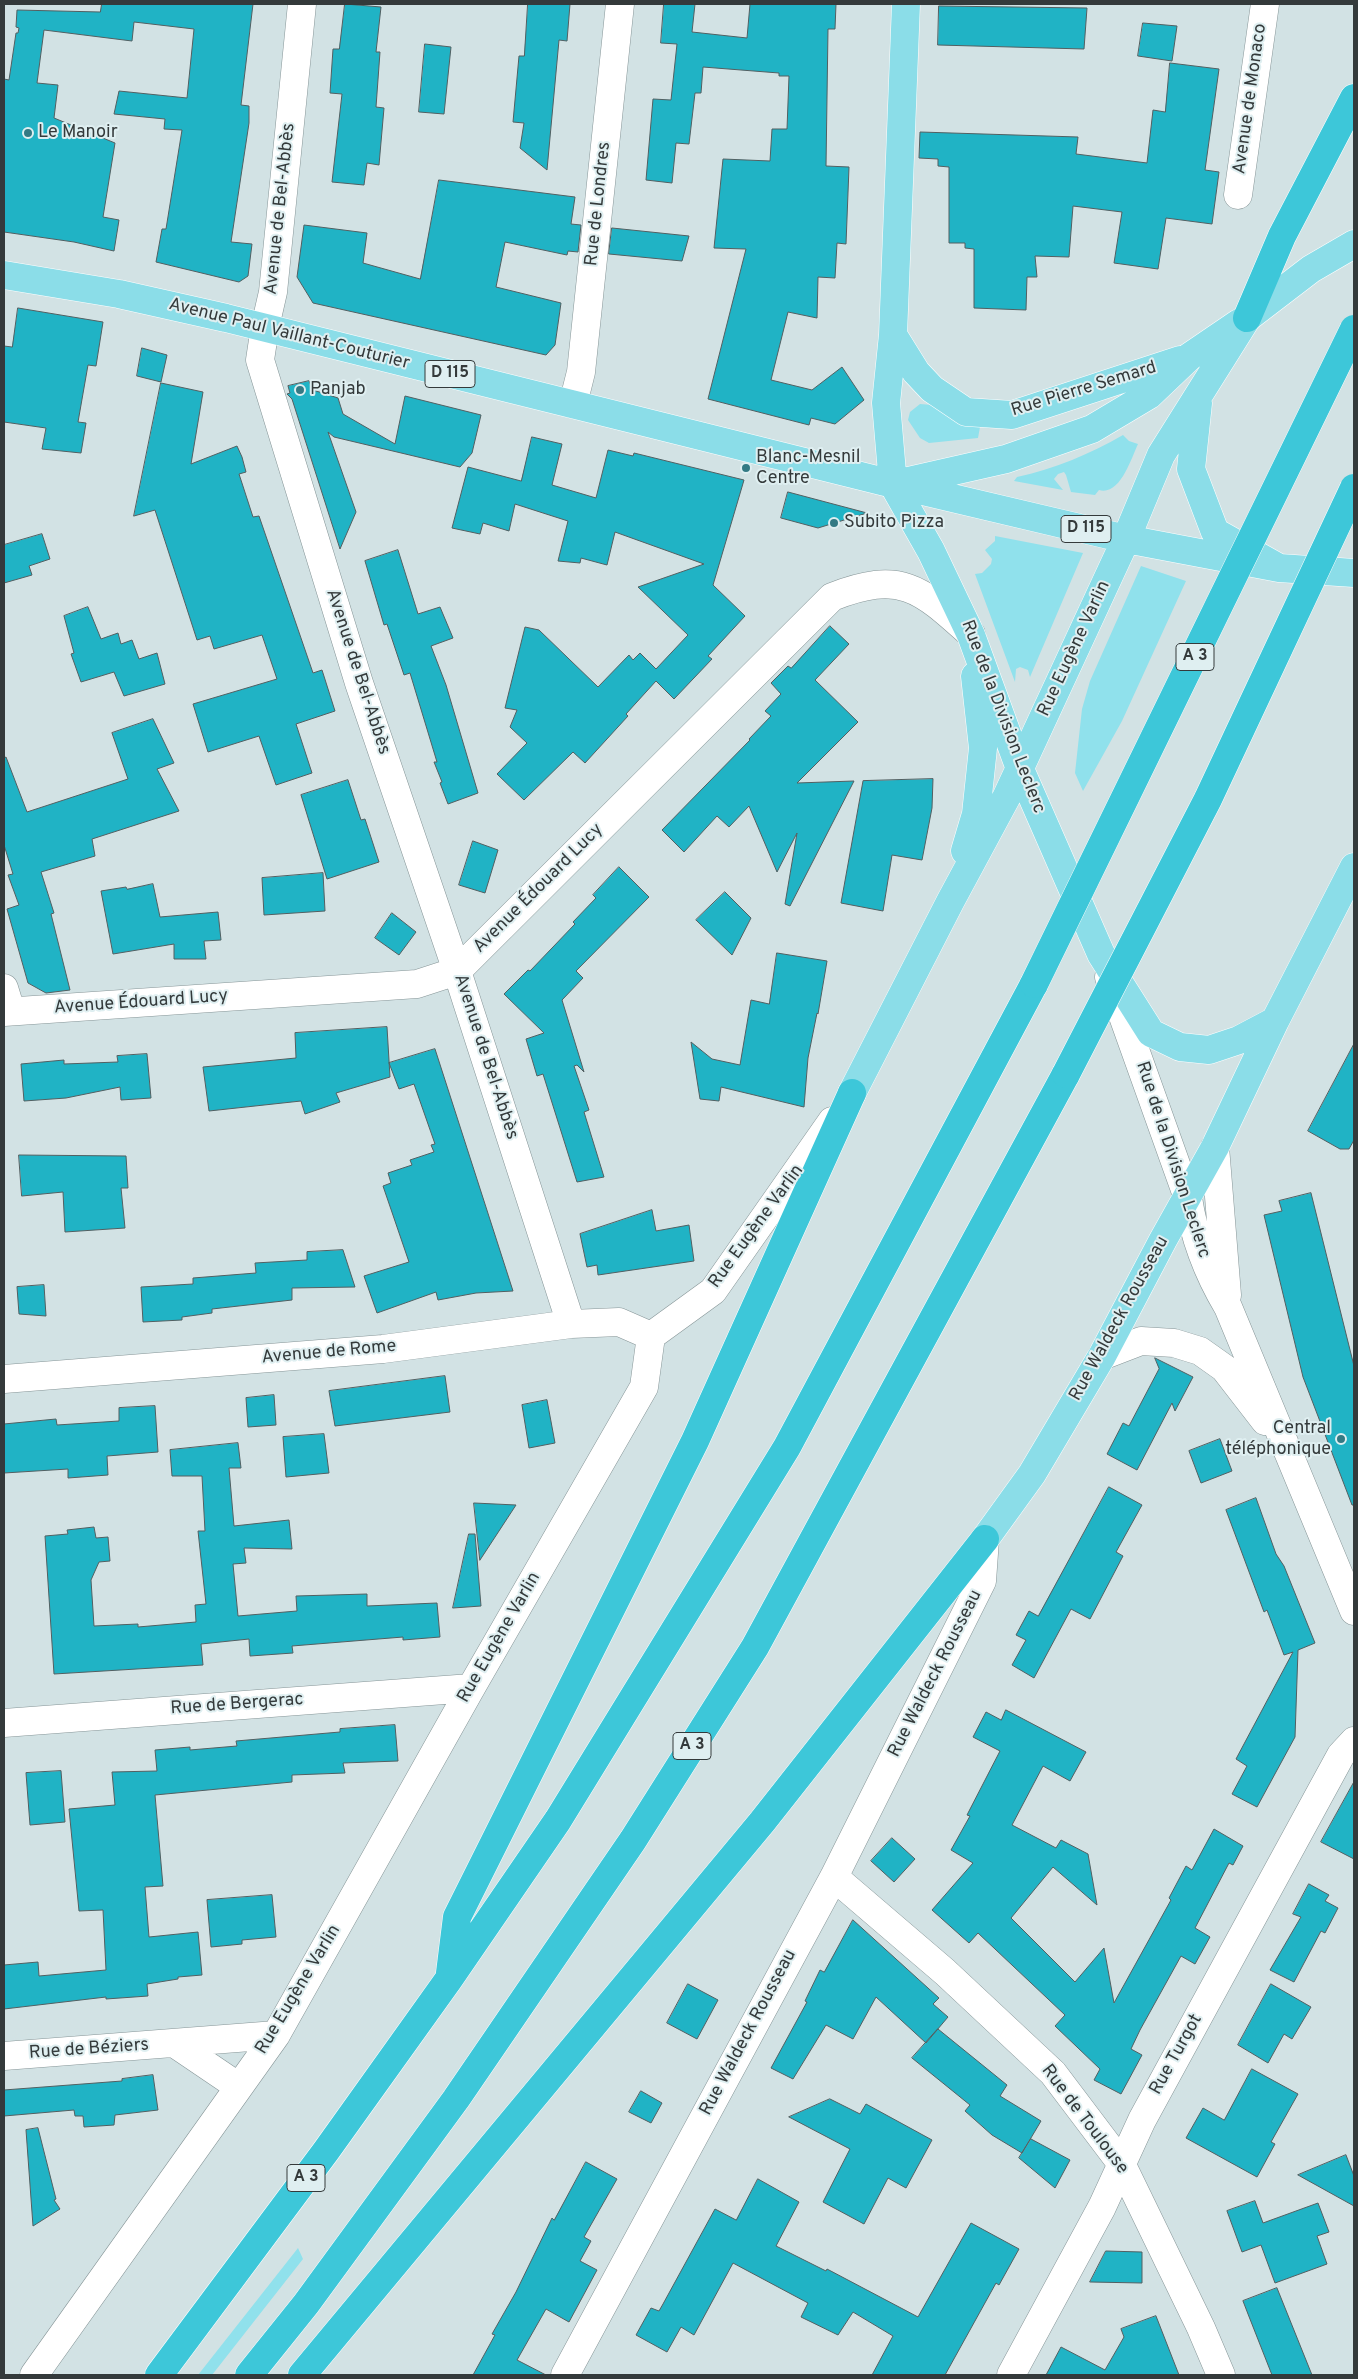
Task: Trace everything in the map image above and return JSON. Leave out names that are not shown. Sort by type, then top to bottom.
[{"type":"highway","points":[[1247,318],[1282,236],[1354,98]]},
{"type":"highway","name":"A 3","points":[[159,2375],[326,2151],[449,1979],[558,1820],[787,1447],[1034,984],[1354,328]]},
{"type":"highway","name":"A 3","points":[[249,2375],[306,2304],[456,2099],[633,1840],[755,1647],[1066,1074],[1208,798],[1354,488]]},
{"type":"highway","points":[[449,1979],[457,1916],[694,1441],[852,1093]]},
{"type":"highway","points":[[302,2375],[762,1822],[985,1539]]},
{"type":"main road","points":[[893,484],[886,403],[893,335],[906,4]]},
{"type":"main road","name":"Avenue Paul Vaillant-Couturier","points":[[893,484],[1006,459],[1092,429],[1149,395],[1189,357],[1247,318],[1311,269],[1354,244]]},
{"type":"main road","name":"Avenue Paul Vaillant-Couturier","points":[[4,275],[119,294],[265,327],[893,484],[1126,539],[1279,568],[1354,573]]},
{"type":"main road","name":"Rue Eugène Varlin","points":[[852,1093],[1020,769],[1126,539],[1162,455],[1247,318]]},
{"type":"main road","name":"Rue Pierre Semard","points":[[893,335],[916,372],[932,389],[966,412],[1012,416],[1189,357]]},
{"type":"main road","points":[[1199,397],[1191,469],[1215,532],[1279,568]]},
{"type":"main road","name":"Rue de la Division Leclerc","points":[[893,484],[931,551],[971,635],[1020,769],[1100,954],[1151,1032],[1180,1047],[1208,1050],[1238,1040],[1275,1021]]},
{"type":"main road","name":"Rue Eugène Varlin","points":[[950,902],[976,814],[983,748],[971,635]]},
{"type":"main road","name":"Rue Waldeck Rousseau","points":[[985,1539],[1032,1474],[1102,1356],[1163,1240],[1215,1147],[1275,1021],[1354,867]]},
{"type":"street","name":"Avenue de Bel-Abbès","points":[[302,4],[273,292],[260,360],[359,683],[457,970],[571,1324]]},
{"type":"street","name":"Rue de Londres","points":[[573,404],[581,372],[620,4]]},
{"type":"street","name":"Avenue de Monaco","points":[[1238,195],[1265,4]]},
{"type":"street","name":"Avenue Édouard Lucy","points":[[6,1004],[417,984],[457,970],[832,597],[860,586],[891,583],[913,590],[935,602],[971,635]]},
{"type":"street","name":"Rue de la Division Leclerc","points":[[1100,954],[1188,1198],[1192,1228],[1213,1282],[1228,1306],[1354,1610]]},
{"type":"street","name":"Rue Eugène Varlin","points":[[32,2375],[276,2035],[471,1688],[644,1387],[651,1336],[712,1291],[852,1093]]},
{"type":"street","name":"Rue de la Division Leclerc","points":[[1215,1147],[1228,1306]]},
{"type":"street","name":"Avenue de Rome","points":[[4,1379],[383,1349],[571,1324],[619,1322],[651,1336]]},
{"type":"street","name":"Rue de la Division Leclerc","points":[[1102,1356],[1141,1341],[1174,1343],[1200,1351],[1224,1368],[1286,1449]]},
{"type":"street","name":"Rue Waldeck Rousseau","points":[[564,2375],[834,1877],[982,1581],[985,1539]]},
{"type":"street","name":"Rue de Bergerac","points":[[4,1723],[471,1688]]},
{"type":"street","name":"Rue Turgot","points":[[1011,2375],[1102,2207],[1142,2120],[1341,1756],[1354,1741]]},
{"type":"street","name":"Rue de Toulouse","points":[[834,1877],[945,1972],[1053,2073],[1122,2163],[1201,2328],[1220,2375]]},
{"type":"street","name":"Rue de Béziers","points":[[4,2056],[276,2035]]},
{"type":"street","name":"Rue de Béziers","points":[[174,2043],[239,2087]]},
{"type":"shaded area","points":[[920,404],[932,405],[963,423],[980,427],[978,438],[929,443],[920,438],[908,420],[910,412]]},
{"type":"shaded area","points":[[1123,435],[1129,441],[1138,444],[1128,467],[1119,482],[1106,490],[1099,490],[1095,495],[1071,492],[1064,472],[1058,474],[1054,479],[1063,490],[1014,481],[1017,477],[1045,470],[1072,460]]},
{"type":"shaded area","points":[[995,536],[1083,553],[1030,677],[1028,670],[1020,667],[1016,669],[1015,682],[975,574],[982,573],[991,564],[992,559],[985,550],[995,541]]},
{"type":"shaded area","points":[[1141,566],[1186,581],[1122,721],[1083,791],[1075,773],[1082,709],[1090,681]]},
{"type":"shaded area","points":[[298,2248],[303,2259],[212,2375],[198,2375]]},
{"type":"building","points":[[102,4],[253,4],[241,105],[249,106],[249,123],[231,242],[252,244],[248,276],[239,282],[156,262],[162,229],[166,229],[182,130],[164,129],[165,119],[114,114],[119,91],[187,98],[194,29],[134,22],[132,41],[44,30],[37,83],[58,85],[54,118],[115,143],[103,217],[119,220],[114,251],[74,242],[4,232],[4,79],[9,80],[16,33],[18,33],[19,28],[16,27],[17,10],[100,12]]},
{"type":"building","points":[[345,4],[381,7],[376,52],[380,52],[376,107],[384,108],[379,165],[367,163],[364,185],[332,182],[342,94],[330,93],[333,49],[339,49]]},
{"type":"building","points":[[528,4],[570,4],[567,41],[559,40],[547,170],[520,148],[524,123],[513,122],[519,56],[524,56]]},
{"type":"building","points":[[664,4],[695,4],[692,32],[747,38],[750,4],[836,4],[835,29],[828,29],[826,166],[849,167],[846,244],[837,243],[835,278],[818,277],[817,318],[788,312],[771,380],[812,390],[842,367],[864,400],[835,424],[811,418],[809,425],[708,399],[746,249],[714,248],[723,159],[770,161],[772,129],[787,129],[789,76],[779,76],[779,73],[703,67],[701,93],[695,93],[689,144],[676,143],[672,183],[646,180],[653,99],[671,100],[677,44],[661,43]]},
{"type":"building","points":[[939,6],[1087,8],[1084,49],[938,45]]},
{"type":"building","points":[[1143,23],[1177,26],[1172,61],[1138,56]]},
{"type":"building","points":[[425,44],[451,47],[444,114],[419,112]]},
{"type":"building","points":[[1170,63],[1219,69],[1205,170],[1219,172],[1212,224],[1166,218],[1158,269],[1114,263],[1122,212],[1073,206],[1069,257],[1035,256],[1037,277],[1027,277],[1026,310],[974,308],[974,249],[965,248],[965,243],[949,243],[949,167],[938,166],[938,159],[919,158],[920,132],[1078,137],[1076,154],[1147,163],[1153,110],[1165,112]]},
{"type":"building","points":[[439,180],[575,197],[571,224],[581,225],[578,252],[568,251],[567,255],[505,242],[496,287],[561,303],[555,345],[546,355],[313,303],[297,277],[304,225],[367,233],[363,263],[420,279]]},
{"type":"building","points":[[612,228],[689,236],[682,261],[609,254]]},
{"type":"building","points":[[18,308],[103,322],[96,366],[88,365],[78,422],[86,423],[81,453],[42,449],[46,428],[4,422],[4,346],[12,347]]},
{"type":"building","points":[[142,348],[167,355],[161,382],[137,376]]},
{"type":"building","points":[[309,381],[313,390],[338,398],[343,414],[395,444],[405,396],[481,415],[472,453],[460,467],[334,437],[328,432],[356,512],[340,549],[292,399],[287,394],[290,393],[288,386]]},
{"type":"building","points":[[161,383],[203,392],[191,464],[237,446],[242,457],[246,472],[239,474],[253,517],[259,516],[313,673],[322,670],[335,711],[296,724],[312,773],[276,785],[259,736],[208,752],[193,704],[277,679],[262,635],[214,649],[210,636],[197,640],[155,510],[134,516]]},
{"type":"building","points":[[532,437],[562,444],[552,485],[596,498],[608,450],[633,456],[634,453],[744,480],[713,585],[745,616],[708,656],[712,659],[674,699],[656,681],[626,714],[628,716],[585,763],[573,752],[524,800],[497,774],[527,743],[510,727],[517,710],[505,708],[525,627],[539,630],[598,687],[629,655],[633,660],[640,653],[656,669],[688,635],[638,587],[704,564],[615,532],[607,565],[581,558],[580,563],[558,561],[568,521],[515,504],[509,531],[483,523],[480,534],[452,528],[468,467],[521,481]]},
{"type":"building","points":[[788,492],[867,513],[818,528],[781,518]]},
{"type":"building","points":[[42,534],[50,559],[29,566],[32,575],[4,583],[4,545]]},
{"type":"building","points":[[398,550],[418,614],[440,607],[453,638],[431,646],[446,685],[478,793],[448,804],[440,783],[442,782],[434,762],[437,762],[410,673],[404,675],[387,624],[384,625],[365,561]]},
{"type":"building","points":[[88,607],[101,639],[118,633],[121,644],[132,640],[139,659],[157,653],[165,684],[124,696],[114,672],[81,682],[71,654],[74,653],[64,616]]},
{"type":"building","points":[[830,626],[849,644],[815,680],[858,722],[797,783],[854,781],[790,906],[785,904],[797,833],[777,872],[749,806],[729,827],[717,816],[684,852],[662,830],[771,716],[765,711],[781,694],[771,683],[788,666],[791,668]]},
{"type":"building","points":[[153,719],[174,763],[157,769],[179,811],[92,839],[95,856],[41,872],[54,913],[51,914],[70,990],[46,993],[28,983],[7,909],[19,905],[8,875],[13,874],[4,845],[4,758],[6,757],[27,812],[128,779],[112,733]]},
{"type":"building","points":[[933,779],[932,808],[922,860],[892,855],[883,911],[841,903],[863,781]]},
{"type":"building","points":[[348,780],[361,820],[365,819],[379,862],[327,879],[301,795]]},
{"type":"building","points":[[473,841],[498,850],[485,893],[459,885]]},
{"type":"building","points":[[619,867],[649,897],[576,971],[583,978],[562,1000],[584,1072],[577,1065],[574,1066],[589,1110],[584,1112],[604,1177],[577,1182],[543,1074],[537,1076],[526,1039],[544,1033],[504,994],[528,970],[530,971],[575,924],[573,922],[596,898],[593,895]]},
{"type":"building","points":[[323,873],[325,911],[264,915],[262,878]]},
{"type":"building","points":[[153,884],[160,917],[218,912],[221,940],[204,941],[206,959],[174,959],[174,944],[113,954],[101,891]]},
{"type":"building","points":[[725,892],[751,918],[732,955],[696,920]]},
{"type":"building","points":[[392,913],[416,932],[399,955],[375,938]]},
{"type":"building","points":[[777,953],[827,961],[808,1058],[804,1107],[721,1087],[719,1101],[700,1099],[691,1042],[712,1059],[740,1065],[751,1000],[769,1004]]},
{"type":"building","points":[[387,1027],[390,1077],[336,1093],[340,1102],[305,1114],[301,1101],[209,1111],[203,1067],[296,1058],[295,1033]]},
{"type":"building","points":[[1354,1044],[1354,1140],[1349,1149],[1340,1149],[1308,1131]]},
{"type":"building","points":[[435,1049],[513,1291],[476,1293],[438,1300],[436,1292],[377,1313],[364,1276],[409,1262],[383,1186],[391,1183],[388,1173],[412,1165],[410,1160],[434,1152],[431,1145],[435,1144],[414,1084],[399,1089],[389,1063]]},
{"type":"building","points":[[147,1054],[151,1098],[121,1100],[120,1087],[66,1098],[24,1101],[21,1064],[64,1060],[64,1064],[118,1062],[117,1056]]},
{"type":"building","points":[[19,1155],[126,1156],[128,1188],[121,1188],[125,1228],[65,1232],[63,1192],[22,1196]]},
{"type":"building","points":[[1311,1193],[1354,1366],[1354,1505],[1352,1505],[1303,1377],[1264,1215],[1282,1211],[1279,1201]]},
{"type":"building","points":[[652,1210],[656,1231],[689,1225],[694,1261],[598,1275],[597,1265],[587,1267],[580,1234]]},
{"type":"building","points":[[343,1250],[355,1287],[292,1288],[292,1300],[212,1309],[212,1313],[182,1317],[182,1320],[143,1322],[141,1287],[193,1284],[193,1278],[256,1273],[255,1263],[307,1260],[307,1252]]},
{"type":"building","points":[[44,1285],[46,1316],[19,1314],[17,1287]]},
{"type":"building","points":[[1155,1358],[1193,1377],[1175,1411],[1172,1403],[1137,1470],[1107,1454],[1123,1423],[1129,1426],[1159,1369]]},
{"type":"building","points":[[445,1376],[450,1412],[335,1426],[329,1391]]},
{"type":"building","points":[[274,1395],[276,1425],[248,1427],[246,1398]]},
{"type":"building","points":[[547,1400],[555,1443],[529,1448],[522,1405]]},
{"type":"building","points":[[155,1406],[158,1452],[107,1456],[108,1475],[68,1478],[68,1469],[4,1473],[4,1424],[56,1419],[57,1425],[119,1421],[119,1408]]},
{"type":"building","points":[[324,1434],[329,1473],[286,1477],[283,1437]]},
{"type":"building","points":[[1220,1439],[1232,1471],[1201,1483],[1189,1451]]},
{"type":"building","points":[[238,1443],[241,1468],[229,1468],[234,1526],[289,1520],[292,1549],[244,1548],[246,1563],[233,1564],[238,1616],[297,1611],[296,1596],[367,1594],[367,1606],[437,1603],[440,1637],[403,1640],[403,1637],[292,1646],[293,1653],[250,1656],[249,1639],[201,1644],[203,1665],[54,1674],[45,1536],[68,1534],[67,1530],[94,1527],[96,1538],[108,1537],[110,1561],[99,1562],[91,1580],[94,1626],[138,1624],[138,1627],[196,1622],[195,1605],[206,1604],[198,1531],[205,1531],[202,1476],[172,1476],[170,1450]]},
{"type":"building","points":[[1109,1487],[1142,1505],[1116,1552],[1123,1556],[1090,1619],[1071,1609],[1034,1678],[1012,1665],[1026,1640],[1016,1635],[1029,1611],[1038,1616]]},
{"type":"building","points":[[1256,1498],[1276,1554],[1284,1566],[1315,1643],[1298,1650],[1295,1737],[1257,1807],[1232,1794],[1247,1766],[1236,1759],[1293,1652],[1284,1655],[1267,1610],[1264,1612],[1226,1510]]},
{"type":"building","points":[[474,1503],[516,1505],[480,1560]]},
{"type":"building","points":[[469,1534],[475,1534],[481,1606],[453,1608]]},
{"type":"building","points":[[1006,1710],[1086,1752],[1070,1781],[1043,1766],[1012,1825],[1056,1848],[1061,1840],[1088,1854],[1097,1905],[1053,1867],[1011,1918],[1075,1982],[1104,1948],[1114,2003],[1171,1900],[1169,1898],[1186,1866],[1192,1870],[1214,1829],[1243,1846],[1233,1865],[1229,1863],[1195,1928],[1210,1937],[1195,1964],[1181,1956],[1140,2030],[1131,2049],[1142,2055],[1121,2094],[1094,2080],[1100,2069],[1055,2026],[1065,2015],[978,1933],[969,1943],[932,1910],[973,1863],[951,1850],[970,1816],[967,1815],[1000,1751],[973,1737],[986,1712],[1001,1720]]},
{"type":"building","points":[[395,1725],[398,1761],[343,1763],[345,1773],[292,1775],[292,1782],[155,1795],[163,1886],[145,1887],[149,1937],[198,1932],[202,1975],[178,1977],[178,1979],[147,1984],[148,1996],[106,1999],[106,1997],[4,2009],[4,1965],[38,1962],[39,1976],[106,1970],[103,1910],[79,1911],[69,1809],[115,1805],[112,1772],[157,1771],[155,1750],[190,1747],[190,1750],[237,1746],[236,1741],[340,1732],[340,1729]]},
{"type":"building","points":[[61,1771],[65,1822],[30,1825],[26,1773]]},
{"type":"building","points":[[1354,1782],[1354,1859],[1321,1842]]},
{"type":"building","points":[[892,1838],[915,1859],[894,1882],[871,1861]]},
{"type":"building","points":[[1309,1884],[1329,1895],[1325,1901],[1338,1908],[1325,1933],[1321,1931],[1294,1982],[1270,1970],[1301,1917],[1293,1914]]},
{"type":"building","points":[[272,1895],[276,1937],[242,1940],[242,1944],[211,1947],[207,1900]]},
{"type":"building","points":[[853,1920],[939,1998],[933,2004],[948,2017],[926,2043],[876,1997],[853,2039],[826,2025],[793,2079],[771,2068],[807,2002],[805,2001],[820,1970],[824,1972]]},
{"type":"building","points":[[688,1984],[718,2000],[697,2039],[667,2023]]},
{"type":"building","points":[[1271,1984],[1311,2007],[1292,2039],[1284,2034],[1268,2063],[1238,2045]]},
{"type":"building","points":[[938,2029],[1007,2085],[1000,2096],[1041,2121],[1022,2153],[992,2135],[965,2111],[970,2105],[912,2058]]},
{"type":"building","points":[[1252,2069],[1298,2094],[1271,2142],[1275,2144],[1257,2177],[1186,2138],[1203,2108],[1224,2120]]},
{"type":"building","points":[[153,2075],[158,2110],[115,2115],[114,2125],[84,2127],[83,2116],[75,2116],[74,2110],[4,2116],[4,2090],[122,2081],[122,2079]]},
{"type":"building","points":[[641,2091],[662,2103],[651,2123],[629,2112]]},
{"type":"building","points":[[830,2099],[860,2114],[866,2104],[932,2140],[906,2188],[888,2178],[864,2224],[823,2202],[850,2149],[789,2117]]},
{"type":"building","points":[[38,2128],[56,2199],[54,2200],[60,2209],[33,2226],[26,2130]]},
{"type":"building","points":[[1031,2139],[1070,2160],[1055,2188],[1019,2158]]},
{"type":"building","points":[[1346,2155],[1354,2176],[1354,2206],[1298,2175]]},
{"type":"building","points":[[586,2162],[617,2179],[584,2237],[591,2241],[580,2261],[597,2270],[569,2322],[546,2309],[517,2360],[546,2375],[473,2375],[495,2335],[492,2334],[516,2292],[552,2218],[554,2220]]},
{"type":"building","points":[[758,2179],[799,2202],[776,2246],[826,2271],[827,2269],[918,2317],[971,2223],[1019,2249],[999,2285],[996,2283],[945,2375],[872,2375],[893,2336],[853,2312],[838,2335],[801,2317],[808,2303],[733,2263],[694,2335],[681,2327],[667,2352],[636,2335],[651,2308],[659,2311],[715,2209],[736,2220]]},
{"type":"building","points":[[1255,2201],[1263,2223],[1318,2203],[1329,2232],[1317,2236],[1327,2264],[1275,2283],[1261,2245],[1242,2252],[1227,2211]]},
{"type":"building","points":[[1106,2251],[1142,2252],[1142,2283],[1090,2282]]},
{"type":"building","points":[[1277,2288],[1312,2375],[1272,2375],[1243,2301]]},
{"type":"building","points":[[1156,2316],[1179,2375],[1046,2375],[1061,2347],[1105,2370],[1124,2337],[1121,2329]]},
{"type":"place","name":"Le Manoir","points":[[28,133]]},
{"type":"place","name":"Panjab","points":[[300,390]]},
{"type":"place","name":"Blanc-Mesnil Centre","points":[[746,468]]},
{"type":"place","name":"Subito Pizza","points":[[834,523]]},
{"type":"place","name":"Central téléphonique","points":[[1341,1439]]}]
